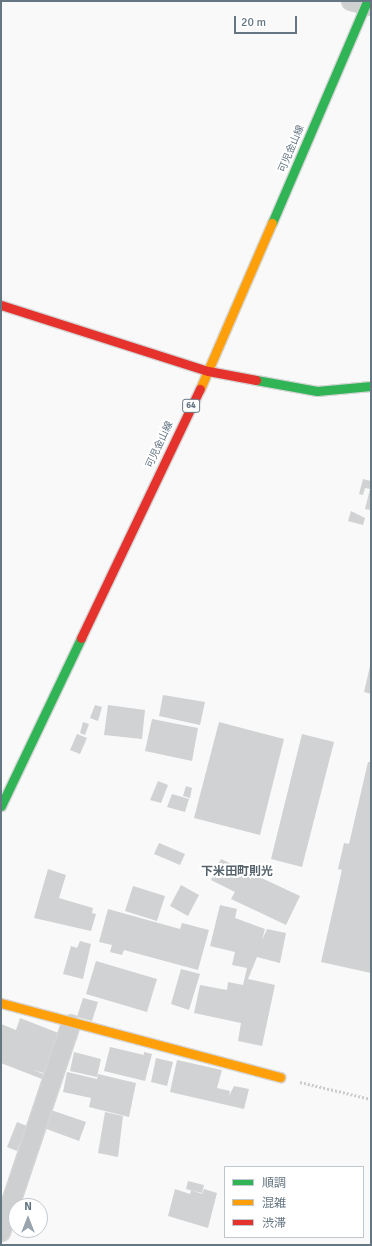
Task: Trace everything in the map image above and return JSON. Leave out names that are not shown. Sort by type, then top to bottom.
[{"type":"main road","name":"可児金山線","points":[[1,806],[208,371],[364,3]]},
{"type":"main road","points":[[1,305],[208,371],[317,391],[371,386]]},
{"type":"main road","points":[[1,1003],[71,1024],[280,1077]]},
{"type":"street","points":[[1,1232],[71,1024]]},
{"type":"path","points":[[280,1077],[371,1099]]},
{"type":"building","points":[[363,479],[371,481],[371,510],[365,509],[370,489],[365,488],[363,495],[359,494]]},
{"type":"building","points":[[351,511],[365,518],[363,525],[348,521]]},
{"type":"building","points":[[371,666],[371,694],[364,692]]},
{"type":"building","points":[[163,695],[205,702],[200,725],[159,716]]},
{"type":"building","points":[[95,705],[102,707],[98,721],[90,718]]},
{"type":"building","points":[[108,705],[145,710],[142,739],[104,735]]},
{"type":"building","points":[[152,719],[198,728],[192,761],[145,751]]},
{"type":"building","points":[[83,722],[89,724],[85,735],[80,733]]},
{"type":"building","points":[[219,722],[284,739],[260,835],[194,818]]},
{"type":"building","points":[[77,734],[87,738],[80,754],[70,750]]},
{"type":"building","points":[[302,734],[334,742],[302,867],[271,859]]},
{"type":"building","points":[[368,762],[371,762],[371,973],[321,962],[342,870],[338,869],[344,843],[349,844]]},
{"type":"building","points":[[158,781],[168,785],[161,803],[150,800]]},
{"type":"building","points":[[186,786],[192,788],[190,798],[183,796]]},
{"type":"building","points":[[172,794],[189,799],[185,812],[167,807]]},
{"type":"building","points":[[159,843],[185,854],[180,865],[154,854]]},
{"type":"building","points":[[221,859],[300,896],[286,925],[231,899],[235,892],[211,880]]},
{"type":"building","points":[[48,869],[66,875],[59,898],[93,908],[92,913],[96,914],[91,931],[34,918]]},
{"type":"building","points":[[181,885],[199,895],[188,916],[170,906]]},
{"type":"building","points":[[133,886],[165,896],[157,921],[125,911]]},
{"type":"building","points":[[220,905],[237,909],[235,918],[265,929],[262,940],[267,929],[286,933],[280,963],[257,957],[248,979],[275,985],[262,1046],[238,1041],[241,1023],[194,1013],[200,985],[227,990],[228,982],[243,985],[247,968],[232,965],[235,952],[210,946]]},
{"type":"building","points":[[108,909],[180,929],[182,923],[209,930],[198,970],[124,950],[122,955],[110,952],[112,945],[99,942]]},
{"type":"building","points":[[80,941],[91,944],[83,979],[63,974],[71,946],[77,948]]},
{"type":"building","points":[[96,961],[157,979],[147,1012],[86,994]]},
{"type":"building","points":[[181,969],[200,974],[189,1010],[171,1004]]},
{"type":"building","points":[[83,998],[98,1002],[92,1021],[77,1017]]},
{"type":"building","points":[[20,1018],[61,1034],[47,1074],[33,1070],[49,1076],[47,1081],[1,1063],[1,1024],[16,1030]]},
{"type":"building","points":[[110,1047],[144,1055],[144,1052],[152,1054],[145,1081],[104,1071]]},
{"type":"building","points":[[74,1052],[101,1059],[97,1077],[70,1071]]},
{"type":"building","points":[[156,1058],[173,1062],[167,1086],[151,1082]]},
{"type":"building","points":[[177,1060],[222,1070],[217,1088],[230,1091],[229,1096],[234,1086],[249,1089],[244,1109],[170,1092]]},
{"type":"building","points":[[67,1072],[97,1079],[98,1074],[136,1083],[129,1117],[89,1107],[91,1098],[63,1092]]},
{"type":"building","points":[[51,1110],[86,1122],[79,1141],[44,1128]]},
{"type":"building","points":[[105,1112],[123,1116],[118,1157],[98,1153]]},
{"type":"building","points":[[17,1122],[27,1126],[17,1151],[7,1147]]},
{"type":"building","points":[[188,1181],[204,1185],[202,1193],[186,1189]]},
{"type":"building","points":[[175,1189],[190,1194],[191,1190],[202,1194],[204,1189],[217,1193],[208,1228],[168,1216]]},
{"type":"traffic: fast","points":[[272,223],[367,1]]},
{"type":"traffic: fast","points":[[256,380],[317,391],[371,386]]},
{"type":"traffic: fast","points":[[1,806],[81,638]]},
{"type":"traffic: slow","points":[[200,389],[272,223]]},
{"type":"traffic: slow","points":[[1,1003],[280,1077]]},
{"type":"traffic: jam","points":[[1,305],[208,371],[256,380]]},
{"type":"traffic: jam","points":[[81,638],[200,389]]},
{"type":"district","name":"下米田町則光","points":[[237,872]]}]
